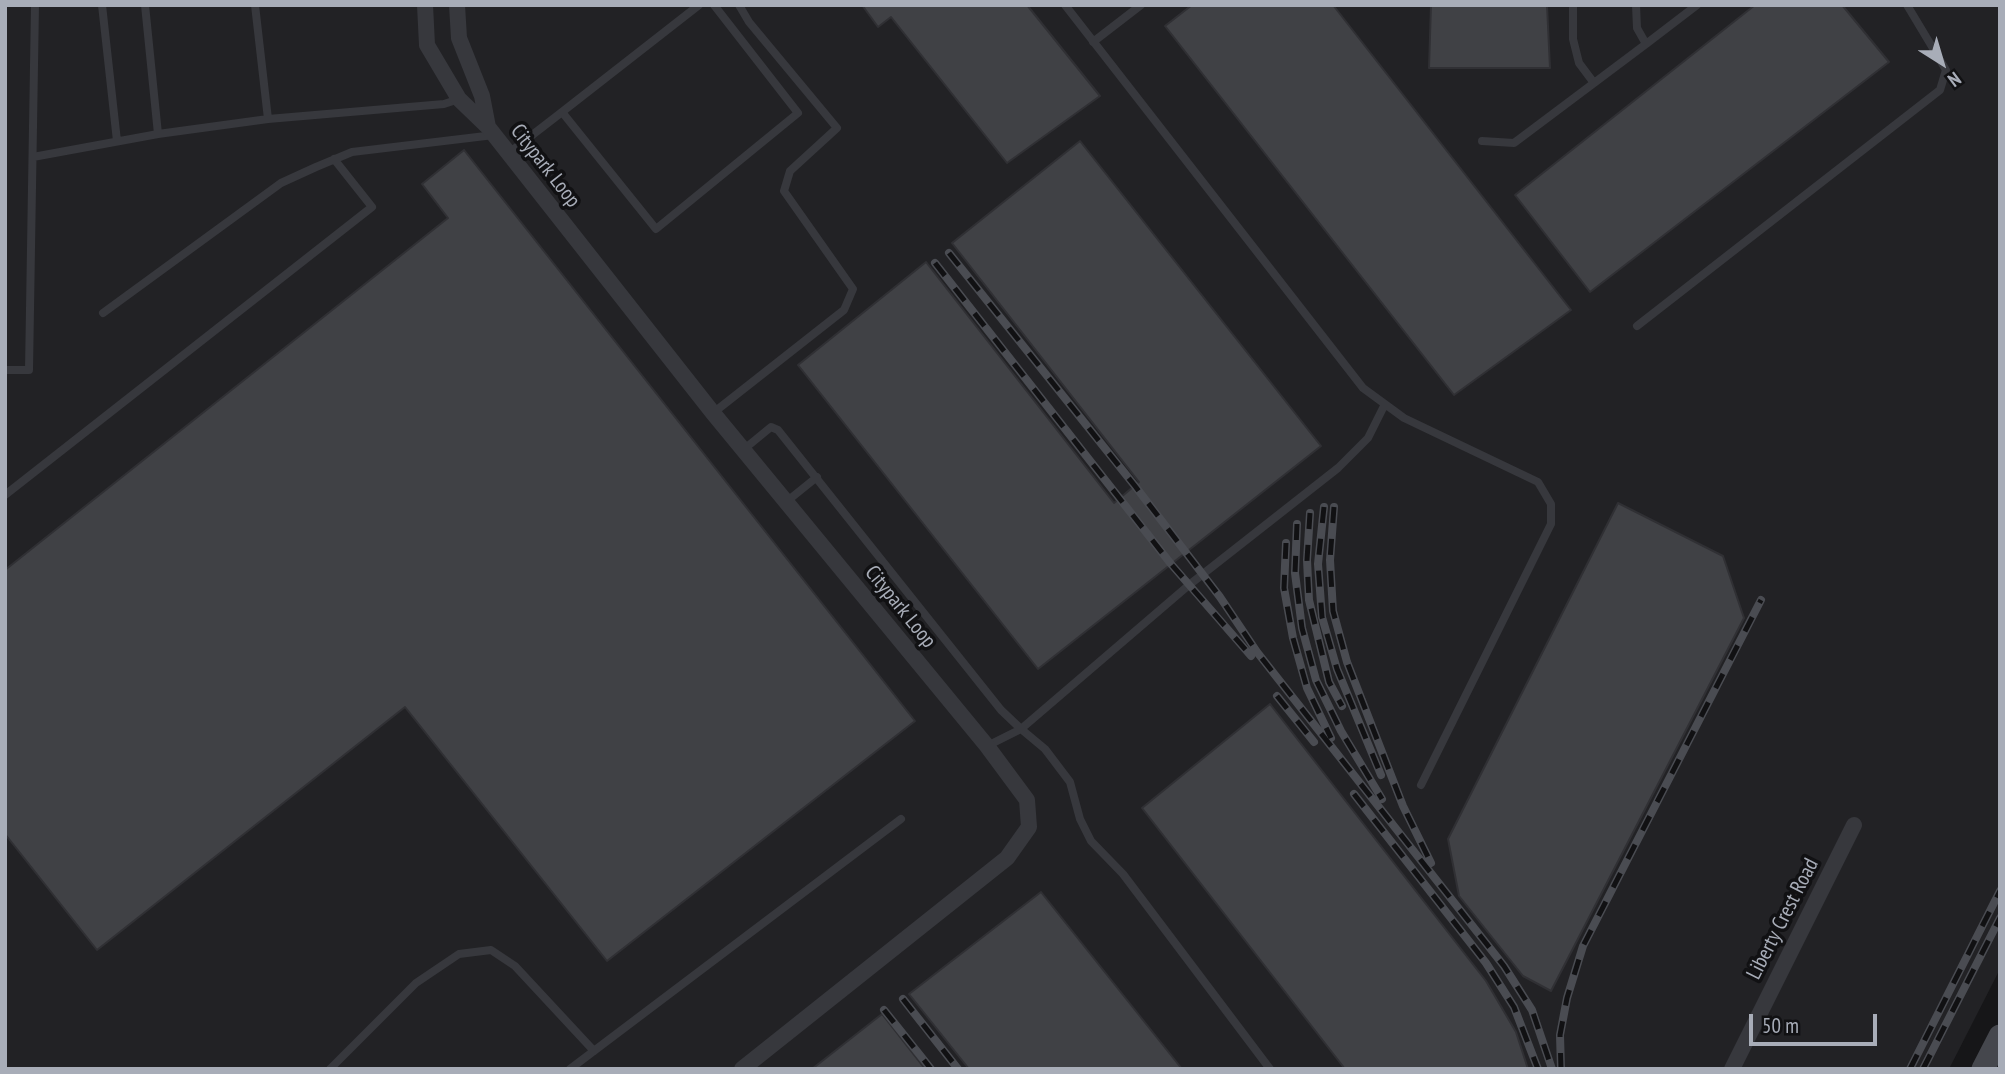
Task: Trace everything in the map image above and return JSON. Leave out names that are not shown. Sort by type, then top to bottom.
[{"type":"main road","points":[[1983,1069],[2000,1036]]},
{"type":"street","name":"Citypark Loop","points":[[425,5],[427,45],[459,99],[509,153],[713,413],[1027,800],[1029,827],[1007,858],[742,1069]]},
{"type":"street","name":"Citypark Loop","points":[[457,5],[459,38],[482,96],[491,131]]},
{"type":"street","name":"Liberty Crest Road","points":[[1732,1069],[1854,825]]},
{"type":"lane","points":[[5,370],[29,370],[35,5]]},
{"type":"lane","points":[[102,5],[117,141]]},
{"type":"lane","points":[[145,5],[158,134]]},
{"type":"lane","points":[[255,5],[268,119]]},
{"type":"lane","points":[[509,153],[699,5]]},
{"type":"lane","points":[[562,112],[656,229],[798,113],[714,5]]},
{"type":"lane","points":[[713,413],[844,310],[853,289],[783,191],[790,172],[836,128],[749,22],[739,5]]},
{"type":"lane","points":[[1065,5],[1363,388],[1384,406],[1538,482],[1551,503],[1551,524],[1421,785]]},
{"type":"lane","points":[[1093,42],[1141,5]]},
{"type":"lane","points":[[1573,5],[1573,39],[1579,63],[1594,83]]},
{"type":"lane","points":[[1636,5],[1637,28],[1646,44]]},
{"type":"lane","points":[[1482,141],[1514,143],[1697,5]]},
{"type":"lane","points":[[1637,326],[1940,90],[1946,69],[1908,5]]},
{"type":"lane","points":[[33,158],[158,134],[268,119],[444,104],[459,99]]},
{"type":"lane","points":[[103,313],[281,183],[352,152],[491,131]]},
{"type":"lane","points":[[5,495],[372,207],[334,159]]},
{"type":"lane","points":[[986,747],[1021,729],[1189,585],[1338,468],[1368,438],[1384,406]]},
{"type":"lane","points":[[743,450],[771,427],[817,477],[1001,710],[1045,748],[1070,782],[1080,820],[1091,841],[1123,874],[1270,1069]]},
{"type":"lane","points":[[786,502],[817,477]]},
{"type":"lane","points":[[570,1069],[901,819]]},
{"type":"lane","points":[[330,1069],[416,983],[459,954],[491,950],[515,966],[594,1051]]},
{"type":"shaded area","points":[[5,5],[2000,5],[2000,969],[1949,1069],[5,1069]]},
{"type":"building","points":[[862,5],[1027,5],[1100,96],[1007,163],[891,17],[878,27]]},
{"type":"building","points":[[1192,5],[1333,5],[1571,310],[1454,395],[1165,26]]},
{"type":"building","points":[[1431,5],[1547,5],[1550,68],[1429,68]]},
{"type":"building","points":[[1755,5],[1842,5],[1889,62],[1590,292],[1515,195]]},
{"type":"building","points":[[1080,141],[1321,446],[1038,669],[798,365],[926,262],[1114,503],[1139,482],[952,243]]},
{"type":"building","points":[[464,150],[915,721],[607,961],[405,707],[97,950],[5,834],[5,570],[448,218],[422,184]]},
{"type":"building","points":[[1618,503],[1723,556],[1744,618],[1551,991],[1523,976],[1459,896],[1448,839]]},
{"type":"building","points":[[1270,704],[1486,981],[1516,1032],[1528,1069],[1345,1069],[1142,808]]},
{"type":"building","points":[[1041,892],[1182,1069],[969,1069],[909,994]]},
{"type":"building","points":[[882,1014],[925,1069],[812,1069]]},
{"type":"railway","points":[[949,253],[1135,486],[1220,597],[1257,652],[1504,966],[1532,1010],[1552,1069]]},
{"type":"railway","points":[[935,263],[1171,564],[1251,656]]},
{"type":"railway","points":[[1324,507],[1318,564],[1322,617],[1337,669],[1381,775]]},
{"type":"railway","points":[[1334,507],[1330,560],[1333,611],[1347,662],[1403,806],[1431,863]]},
{"type":"railway","points":[[1310,513],[1307,560],[1309,600],[1329,682],[1342,706]]},
{"type":"railway","points":[[1297,524],[1295,573],[1302,628],[1316,680],[1341,731],[1382,799]]},
{"type":"railway","points":[[1286,543],[1284,588],[1293,638],[1307,688],[1331,738]]},
{"type":"railway","points":[[1561,1069],[1560,1035],[1567,998],[1583,946],[1761,600]]},
{"type":"railway","points":[[1277,696],[1314,742]]},
{"type":"railway","points":[[1354,794],[1486,963],[1514,1007],[1538,1069]]},
{"type":"railway","points":[[1910,1069],[2000,891]]},
{"type":"railway","points":[[1923,1069],[2000,918]]},
{"type":"railway","points":[[903,999],[958,1069]]},
{"type":"railway","points":[[884,1010],[931,1069]]}]
